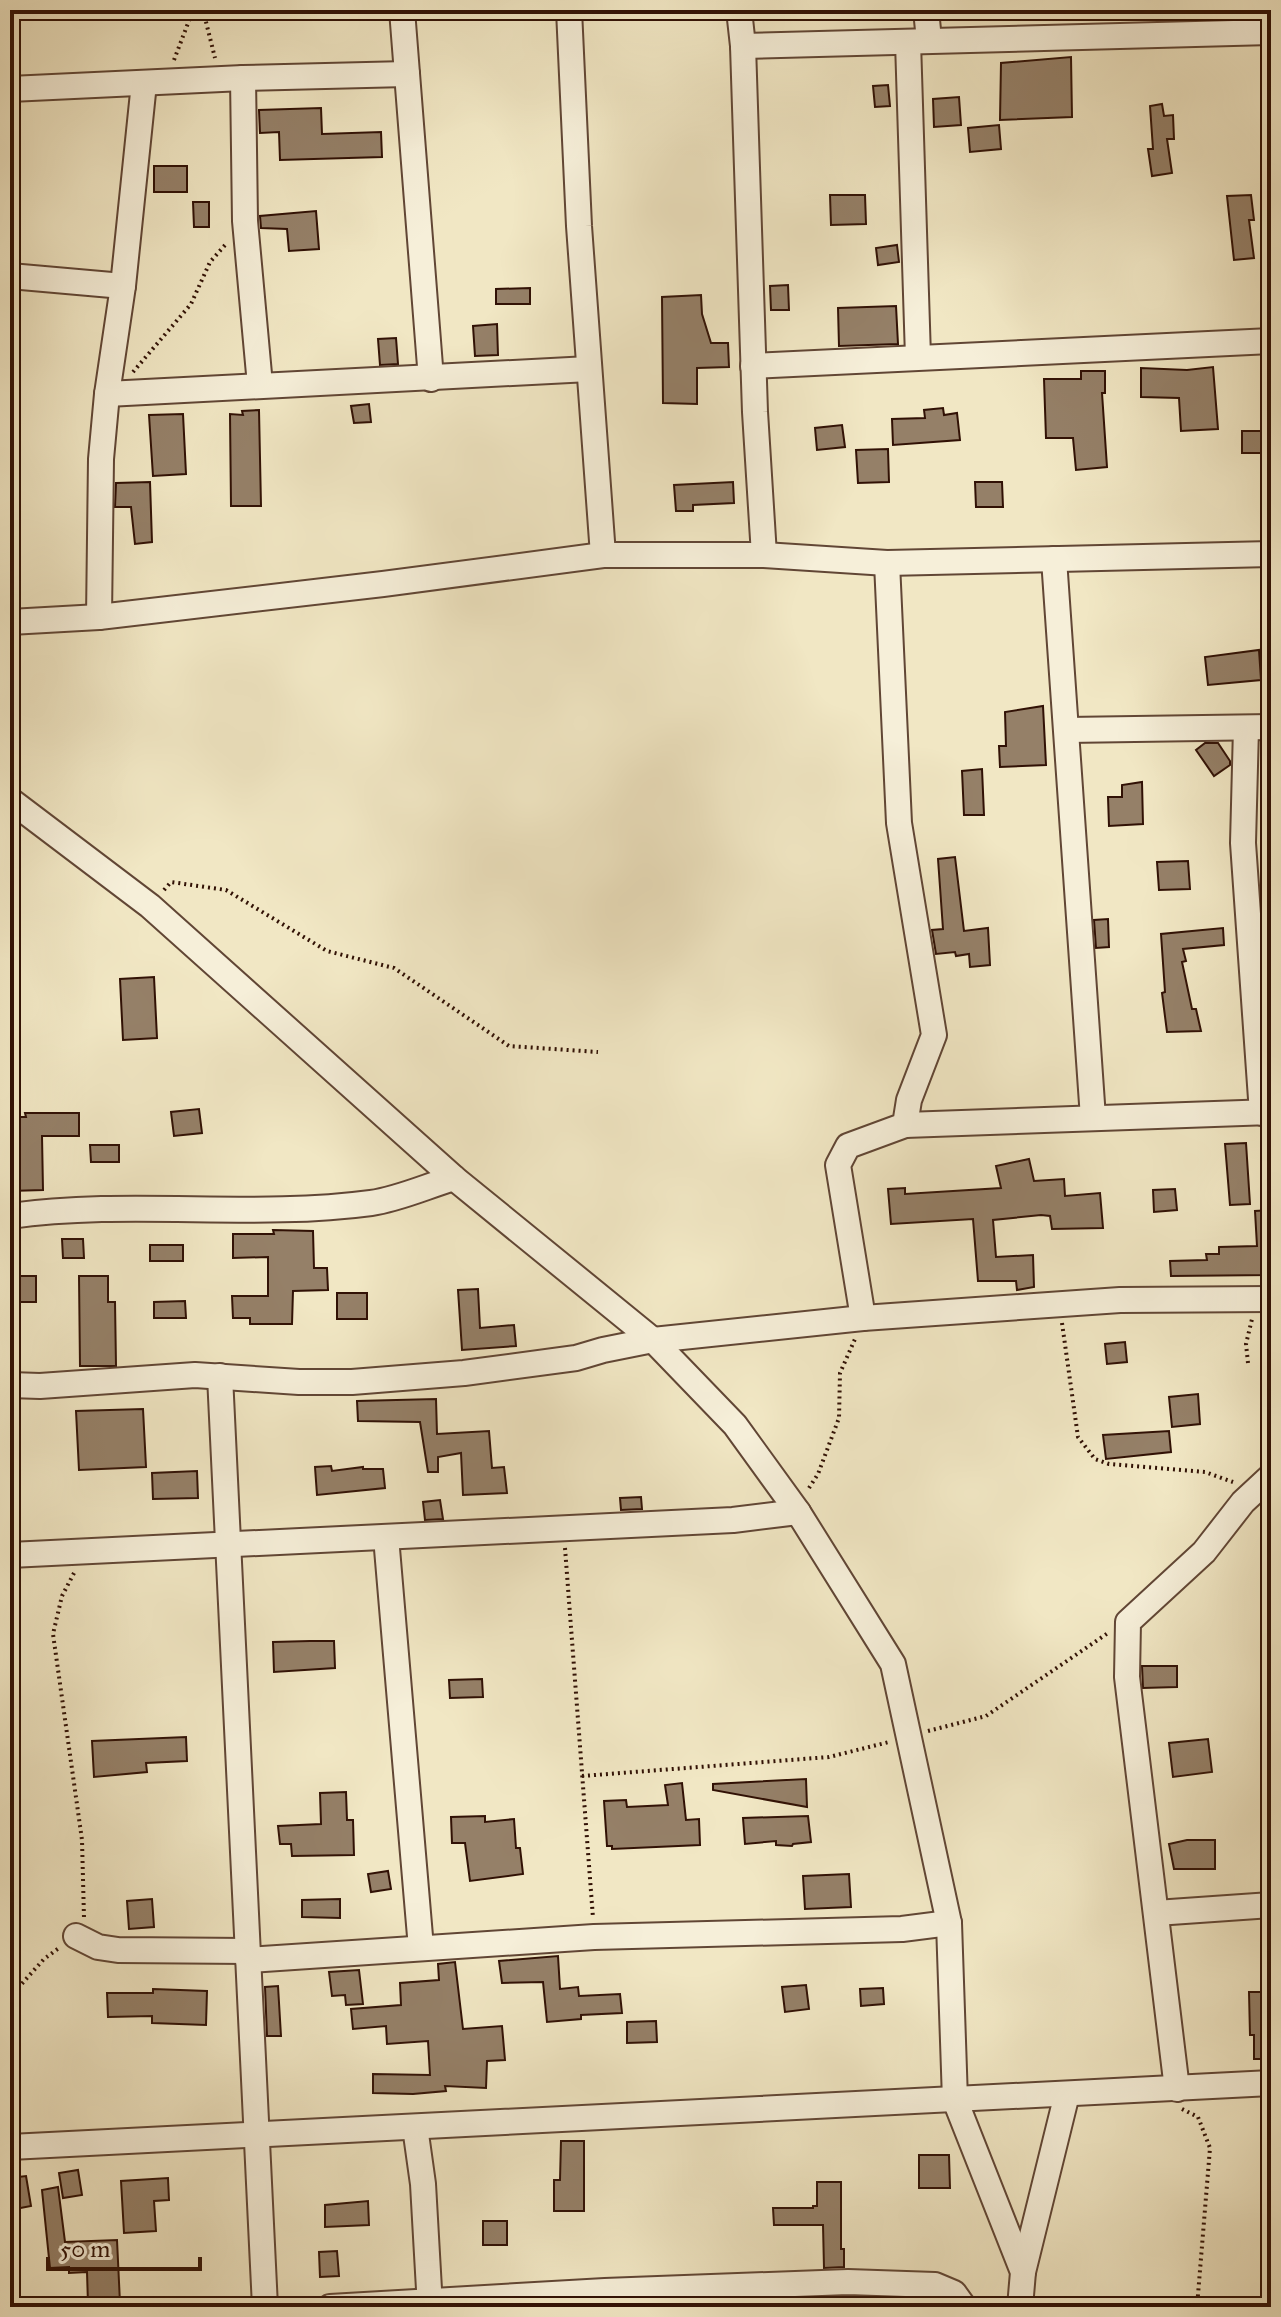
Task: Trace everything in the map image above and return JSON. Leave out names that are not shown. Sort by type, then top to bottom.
[{"type":"street","points":[[402,10],[431,379]]},
{"type":"street","points":[[569,10],[579,226],[603,555]]},
{"type":"street","points":[[739,10],[764,555]]},
{"type":"street","points":[[918,357],[918,41],[926,10]]},
{"type":"street","points":[[743,46],[1271,32]]},
{"type":"street","points":[[10,89],[407,74]]},
{"type":"street","points":[[243,78],[245,221],[260,385]]},
{"type":"street","points":[[99,617],[98,490],[107,394],[150,83]]},
{"type":"street","points":[[10,276],[123,286]]},
{"type":"street","points":[[753,366],[1271,341]]},
{"type":"street","points":[[107,394],[589,369]]},
{"type":"street","points":[[10,622],[99,617],[603,555],[764,555],[887,563],[1271,554]]},
{"type":"street","points":[[1054,559],[1093,1118]]},
{"type":"street","points":[[887,563],[899,823],[934,1035],[909,1100],[905,1125]]},
{"type":"street","points":[[1067,730],[1271,727]]},
{"type":"street","points":[[863,1318],[838,1165],[848,1146],[905,1125],[1266,1113],[1243,843],[1246,728]]},
{"type":"street","points":[[10,800],[150,906],[454,1178],[653,1340],[735,1425],[798,1512],[893,1664],[949,1923],[955,2100],[1023,2272]]},
{"type":"street","points":[[10,1216],[92,1209],[297,1209],[375,1202],[454,1178]]},
{"type":"street","points":[[10,1385],[40,1386],[195,1375],[352,1382],[424,1377],[576,1358],[653,1340],[863,1318],[1120,1300],[1264,1300]]},
{"type":"street","points":[[220,1376],[265,2307]]},
{"type":"street","points":[[1177,2089],[1127,1677],[1128,1622],[1204,1552],[1262,1483]]},
{"type":"street","points":[[10,1555],[733,1520],[798,1512]]},
{"type":"street","points":[[386,1537],[421,1948]]},
{"type":"street","points":[[1156,1913],[1271,1905]]},
{"type":"street","points":[[76,1936],[98,1947],[118,1950],[248,1955],[594,1937],[902,1929],[949,1923]]},
{"type":"street","points":[[10,2147],[1270,2084]]},
{"type":"street","points":[[1020,2307],[1023,2272],[1067,2094]]},
{"type":"street","points":[[415,2127],[423,2184],[430,2304]]},
{"type":"street","points":[[330,2307],[848,2282],[935,2285],[954,2293],[964,2307]]},
{"type":"path","points":[[150,83],[175,60],[193,10]]},
{"type":"path","points":[[203,10],[215,59],[243,78]]},
{"type":"path","points":[[107,394],[131,374],[191,304],[210,262],[245,221]]},
{"type":"path","points":[[150,906],[171,882],[226,890],[327,951],[394,968],[509,1046],[598,1052]]},
{"type":"path","points":[[1248,1363],[1246,1344],[1264,1300]]},
{"type":"path","points":[[1059,1305],[1078,1437],[1095,1459],[1109,1464],[1205,1472],[1262,1483]]},
{"type":"path","points":[[798,1512],[818,1474],[839,1418],[840,1373],[863,1318]]},
{"type":"path","points":[[563,1528],[594,1937]]},
{"type":"path","points":[[10,1997],[44,1959],[76,1936],[85,1917],[82,1840],[53,1634],[62,1596],[85,1551]]},
{"type":"path","points":[[582,1776],[829,1757],[986,1716],[1084,1647],[1128,1622]]},
{"type":"path","points":[[1144,2090],[1198,2117],[1210,2148],[1197,2307]]},
{"type":"building","points":[[1071,57],[1072,117],[1000,120],[1001,63]]},
{"type":"building","points":[[888,85],[890,106],[875,107],[873,86]]},
{"type":"building","points":[[959,97],[961,125],[934,127],[933,99]]},
{"type":"building","points":[[1162,104],[1164,116],[1173,115],[1174,139],[1167,139],[1172,173],[1152,176],[1148,149],[1153,149],[1150,106]]},
{"type":"building","points":[[321,108],[322,134],[381,132],[382,157],[280,160],[279,132],[260,133],[259,110]]},
{"type":"building","points":[[999,125],[1001,149],[970,152],[968,128]]},
{"type":"building","points":[[154,166],[187,166],[187,192],[154,192]]},
{"type":"building","points":[[830,195],[865,195],[866,224],[831,225]]},
{"type":"building","points":[[1251,195],[1254,220],[1249,220],[1254,258],[1234,260],[1227,196]]},
{"type":"building","points":[[193,202],[209,202],[209,227],[194,227]]},
{"type":"building","points":[[316,211],[319,249],[289,251],[287,229],[261,228],[260,216]]},
{"type":"building","points":[[897,245],[899,262],[878,265],[876,248]]},
{"type":"building","points":[[788,285],[789,310],[771,310],[770,286]]},
{"type":"building","points":[[530,288],[530,304],[496,304],[496,289]]},
{"type":"building","points":[[701,295],[702,314],[711,343],[728,343],[729,367],[697,368],[697,404],[663,403],[662,297]]},
{"type":"building","points":[[896,306],[898,344],[839,346],[838,308]]},
{"type":"building","points":[[497,324],[498,355],[475,356],[473,326]]},
{"type":"building","points":[[396,338],[398,364],[380,365],[378,339]]},
{"type":"building","points":[[1213,367],[1218,429],[1181,431],[1179,398],[1141,397],[1141,368],[1187,370]]},
{"type":"building","points":[[1081,371],[1105,371],[1105,393],[1102,393],[1107,467],[1076,470],[1073,438],[1046,438],[1044,379],[1081,379]]},
{"type":"building","points":[[369,404],[371,422],[354,423],[351,406]]},
{"type":"building","points":[[943,408],[944,415],[957,413],[960,440],[893,445],[892,419],[925,418],[924,410]]},
{"type":"building","points":[[259,410],[261,506],[231,506],[230,414],[243,415],[242,411]]},
{"type":"building","points":[[183,414],[186,474],[153,476],[149,415]]},
{"type":"building","points":[[842,425],[845,447],[817,450],[815,428]]},
{"type":"building","points":[[1242,431],[1271,431],[1271,453],[1242,453]]},
{"type":"building","points":[[888,449],[889,482],[858,483],[856,450]]},
{"type":"building","points":[[150,482],[152,542],[135,544],[131,507],[115,507],[116,483]]},
{"type":"building","points":[[733,482],[734,503],[693,505],[693,511],[676,511],[674,485]]},
{"type":"building","points":[[975,482],[1002,482],[1003,507],[976,507]]},
{"type":"building","points":[[1259,650],[1261,680],[1208,685],[1205,657]]},
{"type":"building","points":[[1043,706],[1046,765],[1000,767],[999,746],[1006,746],[1005,712]]},
{"type":"building","points":[[1205,743],[1218,743],[1230,761],[1230,765],[1214,776],[1196,750]]},
{"type":"building","points":[[982,769],[984,815],[964,815],[962,771]]},
{"type":"building","points":[[1142,782],[1143,824],[1109,826],[1108,797],[1122,797],[1122,785]]},
{"type":"building","points":[[955,857],[964,931],[988,928],[990,965],[970,967],[969,954],[936,954],[932,930],[943,929],[938,859]]},
{"type":"building","points":[[1188,861],[1190,889],[1159,890],[1157,862]]},
{"type":"building","points":[[1108,919],[1109,947],[1096,948],[1094,920]]},
{"type":"building","points":[[1223,928],[1224,945],[1183,949],[1186,961],[1182,962],[1192,1009],[1196,1009],[1201,1031],[1167,1032],[1162,993],[1165,992],[1161,934]]},
{"type":"building","points":[[154,977],[157,1038],[123,1040],[120,979]]},
{"type":"building","points":[[199,1109],[202,1133],[174,1136],[171,1112]]},
{"type":"building","points":[[25,1113],[79,1113],[79,1136],[42,1136],[43,1190],[10,1191],[10,1148],[16,1148],[16,1117],[26,1117]]},
{"type":"building","points":[[1246,1143],[1250,1204],[1230,1205],[1225,1144]]},
{"type":"building","points":[[90,1145],[119,1145],[119,1162],[91,1162]]},
{"type":"building","points":[[1029,1159],[1034,1181],[1064,1179],[1065,1196],[1100,1193],[1103,1228],[1052,1229],[1050,1216],[1041,1215],[993,1220],[996,1257],[1033,1255],[1034,1287],[1017,1290],[1016,1281],[978,1281],[973,1219],[891,1224],[888,1189],[905,1188],[905,1194],[1001,1188],[996,1166]]},
{"type":"building","points":[[1175,1189],[1177,1210],[1154,1212],[1153,1190]]},
{"type":"building","points":[[1271,1210],[1271,1275],[1171,1276],[1170,1261],[1207,1260],[1206,1254],[1219,1254],[1219,1247],[1257,1246],[1255,1211]]},
{"type":"building","points":[[273,1230],[313,1231],[314,1268],[327,1268],[328,1290],[293,1291],[292,1324],[250,1324],[250,1318],[233,1318],[232,1296],[268,1296],[268,1257],[233,1258],[233,1234],[274,1234]]},
{"type":"building","points":[[62,1239],[83,1239],[84,1258],[63,1258]]},
{"type":"building","points":[[150,1245],[183,1245],[183,1261],[150,1261]]},
{"type":"building","points":[[10,1276],[36,1276],[36,1302],[10,1302]]},
{"type":"building","points":[[79,1276],[108,1276],[108,1302],[115,1302],[116,1366],[80,1366]]},
{"type":"building","points":[[478,1289],[480,1328],[514,1325],[516,1346],[462,1350],[458,1290]]},
{"type":"building","points":[[337,1293],[367,1293],[367,1319],[337,1319]]},
{"type":"building","points":[[185,1301],[186,1318],[154,1318],[154,1302]]},
{"type":"building","points":[[1125,1342],[1127,1362],[1107,1364],[1105,1344]]},
{"type":"building","points":[[1198,1394],[1200,1424],[1172,1427],[1169,1397]]},
{"type":"building","points":[[436,1399],[437,1434],[489,1431],[492,1468],[504,1467],[507,1493],[463,1495],[461,1453],[438,1457],[438,1472],[428,1472],[420,1422],[358,1421],[357,1401]]},
{"type":"building","points":[[143,1409],[146,1467],[79,1470],[76,1411]]},
{"type":"building","points":[[1169,1431],[1171,1452],[1106,1459],[1103,1435]]},
{"type":"building","points":[[331,1466],[332,1471],[363,1467],[383,1469],[385,1488],[317,1495],[315,1467]]},
{"type":"building","points":[[197,1471],[198,1498],[153,1499],[152,1473]]},
{"type":"building","points":[[641,1497],[642,1509],[621,1510],[620,1498]]},
{"type":"building","points":[[440,1500],[443,1519],[425,1520],[423,1502]]},
{"type":"building","points":[[334,1641],[335,1668],[274,1672],[273,1642]]},
{"type":"building","points":[[1142,1666],[1177,1666],[1177,1687],[1143,1688]]},
{"type":"building","points":[[482,1679],[483,1697],[450,1698],[449,1680]]},
{"type":"building","points":[[186,1737],[187,1761],[146,1763],[147,1772],[94,1777],[92,1741]]},
{"type":"building","points":[[1208,1739],[1212,1772],[1173,1777],[1169,1743]]},
{"type":"building","points":[[806,1779],[807,1807],[713,1790],[713,1784]]},
{"type":"building","points":[[682,1783],[686,1820],[699,1819],[700,1845],[612,1849],[612,1846],[607,1846],[604,1801],[626,1800],[627,1807],[668,1805],[665,1785]]},
{"type":"building","points":[[346,1792],[347,1820],[353,1820],[354,1855],[292,1856],[291,1844],[280,1844],[278,1826],[321,1824],[320,1793]]},
{"type":"building","points":[[485,1816],[485,1822],[514,1819],[516,1848],[520,1848],[523,1874],[470,1881],[465,1843],[452,1843],[451,1817]]},
{"type":"building","points":[[808,1816],[811,1842],[792,1846],[776,1845],[776,1841],[745,1844],[743,1818]]},
{"type":"building","points":[[1187,1840],[1215,1840],[1215,1869],[1174,1869],[1169,1844]]},
{"type":"building","points":[[388,1871],[391,1889],[371,1892],[368,1874]]},
{"type":"building","points":[[849,1874],[851,1907],[805,1909],[803,1876]]},
{"type":"building","points":[[152,1899],[154,1927],[129,1929],[127,1901]]},
{"type":"building","points":[[340,1899],[340,1918],[302,1917],[302,1900]]},
{"type":"building","points":[[558,1956],[560,1989],[578,1987],[579,1996],[620,1994],[622,2013],[581,2015],[581,2019],[547,2022],[543,1982],[502,1983],[499,1961]]},
{"type":"building","points":[[455,1962],[463,2029],[502,2026],[505,2060],[487,2061],[486,2088],[445,2086],[446,2091],[373,2093],[373,2074],[430,2075],[428,2041],[387,2044],[386,2026],[353,2029],[351,2009],[401,2005],[400,1983],[439,1980],[438,1964]]},
{"type":"building","points":[[359,1970],[363,2004],[346,2005],[345,1995],[332,1996],[329,1972]]},
{"type":"building","points":[[806,1985],[809,2009],[785,2012],[782,1987]]},
{"type":"building","points":[[278,1986],[281,2036],[267,2036],[265,1987]]},
{"type":"building","points":[[883,1988],[884,2004],[861,2006],[860,1989]]},
{"type":"building","points":[[153,1989],[207,1991],[206,2025],[152,2023],[152,2016],[108,2017],[107,1993],[153,1993]]},
{"type":"building","points":[[1249,1992],[1271,1992],[1271,2059],[1254,2059]]},
{"type":"building","points":[[656,2021],[657,2042],[627,2043],[627,2022]]},
{"type":"building","points":[[561,2141],[584,2141],[584,2211],[554,2211],[554,2180],[560,2180]]},
{"type":"building","points":[[919,2155],[949,2155],[950,2188],[919,2188]]},
{"type":"building","points":[[78,2170],[82,2195],[63,2198],[59,2173]]},
{"type":"building","points":[[26,2176],[31,2206],[10,2210],[10,2178]]},
{"type":"building","points":[[168,2178],[169,2200],[154,2201],[156,2231],[124,2233],[121,2181]]},
{"type":"building","points":[[817,2182],[841,2182],[844,2267],[824,2268],[823,2225],[774,2225],[773,2208],[817,2206]]},
{"type":"building","points":[[58,2187],[65,2242],[117,2240],[120,2303],[88,2304],[87,2272],[69,2273],[69,2267],[50,2268],[42,2190]]},
{"type":"building","points":[[368,2201],[369,2225],[325,2227],[325,2205]]},
{"type":"building","points":[[483,2221],[507,2221],[507,2245],[483,2245]]},
{"type":"building","points":[[337,2251],[339,2276],[320,2277],[319,2252]]}]
